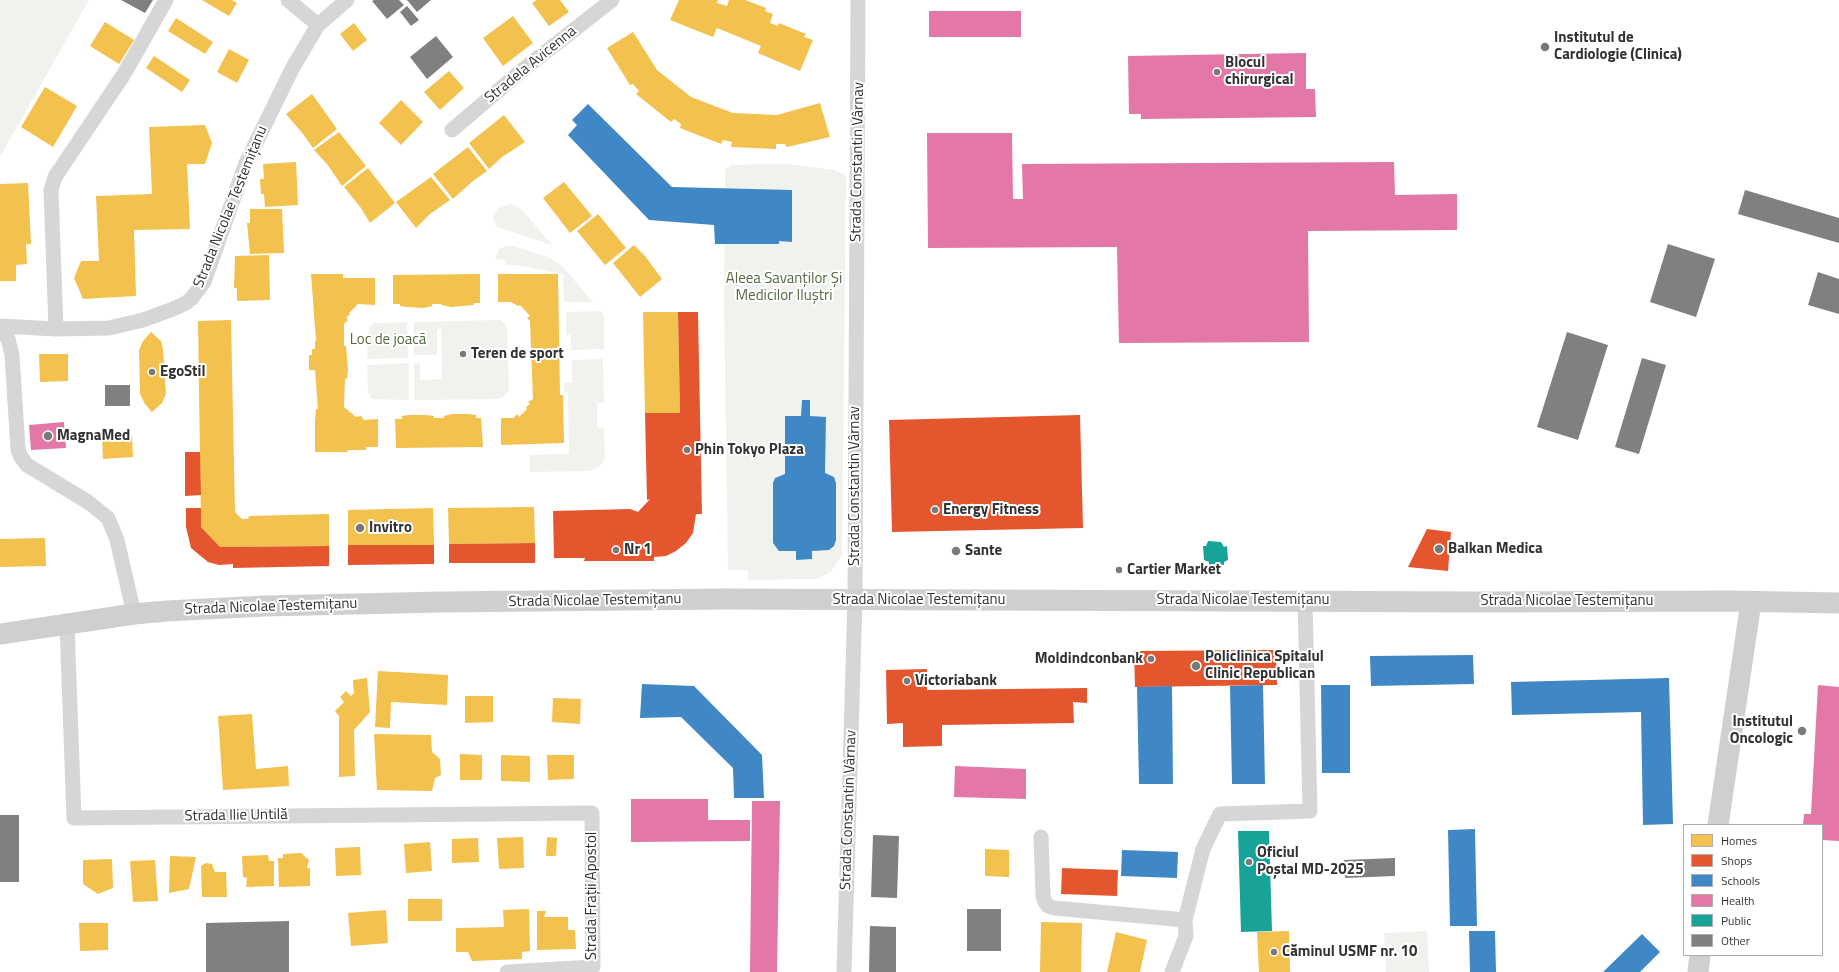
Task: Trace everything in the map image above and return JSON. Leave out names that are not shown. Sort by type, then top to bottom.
[{"type":"main road","name":"Strada Nicolae Testemițanu","points":[[0,634],[134,614],[258,606],[442,602],[723,599],[1839,602]]},
{"type":"main road","points":[[1718,824],[1751,602]]},
{"type":"main road","points":[[1698,972],[1700,956]]},
{"type":"street","points":[[56,329],[50,190],[55,177],[124,74],[166,0]]},
{"type":"street","points":[[288,0],[318,25],[347,0]]},
{"type":"street","name":"Stradela Avicenna","points":[[452,130],[520,72],[612,0]]},
{"type":"street","name":"Strada Constantin Vârnav","points":[[844,972],[854,600],[858,0]]},
{"type":"street","name":"Strada Nicolae Testemițanu","points":[[0,327],[56,329],[109,328],[143,320],[186,303],[198,292],[204,282],[246,163],[292,69],[318,25]]},
{"type":"street","points":[[0,327],[8,339],[12,355],[18,449],[21,457],[27,466],[88,502],[108,518],[117,540],[134,614]]},
{"type":"street","points":[[1172,972],[1186,936],[1185,920],[1203,849],[1220,814],[1310,811],[1305,600]]},
{"type":"street","name":"Strada Ilie Untilă","points":[[67,624],[74,818],[592,813]]},
{"type":"street","name":"Strada Frații Apostol","points":[[507,972],[593,967],[592,813]]},
{"type":"street","points":[[1042,837],[1043,896],[1048,906],[1054,908],[1185,920]]},
{"type":"green space","points":[[0,0],[89,0],[1,155],[0,154]]},
{"type":"green space","name":"Aleea Savanților Și Medicilor Iluștri","points":[[786,164],[834,170],[844,174],[846,178],[842,555],[831,572],[817,579],[748,580],[748,570],[728,570],[724,305],[725,170],[731,165]]},
{"type":"green space","points":[[511,204],[520,208],[552,245],[497,227],[493,220],[494,215],[499,208]]},
{"type":"green space","points":[[507,246],[514,246],[548,257],[561,265],[593,302],[564,302],[563,274],[516,265],[506,265],[505,260],[495,259],[499,249]]},
{"type":"green space","points":[[601,311],[604,315],[604,349],[571,350],[571,335],[566,335],[566,312]]},
{"type":"green space","points":[[501,320],[507,327],[509,390],[504,396],[499,399],[414,400],[414,364],[420,363],[420,380],[442,379],[441,329],[437,329],[437,355],[414,355],[414,322]]},
{"type":"green space","name":"Loc de joacă","points":[[407,322],[408,358],[367,359],[369,326],[375,323]]},
{"type":"green space","points":[[603,359],[604,403],[597,403],[597,428],[604,428],[605,459],[600,466],[589,471],[530,472],[530,455],[569,454],[568,392],[564,391],[564,383],[572,383],[572,360]]},
{"type":"green space","points":[[409,363],[409,400],[372,399],[368,392],[367,365]]},
{"type":"green space","points":[[1427,931],[1429,972],[1386,972],[1384,933]]},
{"type":"building: Homes","points":[[202,0],[232,0],[237,3],[229,16]]},
{"type":"building: Homes","points":[[537,0],[560,0],[569,12],[549,26],[532,3]]},
{"type":"building: Homes","points":[[679,0],[718,0],[717,3],[727,6],[729,0],[745,0],[766,8],[765,11],[773,14],[770,23],[778,26],[779,23],[806,34],[804,37],[813,40],[800,71],[758,53],[761,46],[717,28],[713,37],[670,20]]},
{"type":"building: Homes","points":[[513,16],[533,43],[503,66],[483,38]]},
{"type":"building: Homes","points":[[176,18],[213,42],[205,54],[168,31]]},
{"type":"building: Homes","points":[[105,22],[134,40],[119,64],[90,46]]},
{"type":"building: Homes","points":[[354,23],[367,40],[353,51],[340,34]]},
{"type":"building: Homes","points":[[633,32],[657,70],[691,97],[733,113],[777,115],[820,103],[830,137],[787,147],[785,144],[776,144],[776,149],[731,147],[732,142],[723,140],[721,144],[680,128],[681,124],[674,119],[671,122],[636,94],[639,91],[633,84],[630,85],[607,48]]},
{"type":"building: Homes","points":[[229,49],[249,60],[237,83],[217,72]]},
{"type":"building: Homes","points":[[154,56],[190,80],[182,92],[146,68]]},
{"type":"building: Homes","points":[[449,71],[464,88],[440,110],[424,92]]},
{"type":"building: Homes","points":[[45,87],[77,106],[53,147],[21,127]]},
{"type":"building: Homes","points":[[312,94],[337,129],[313,148],[286,114]]},
{"type":"building: Homes","points":[[401,100],[423,122],[401,145],[379,123]]},
{"type":"building: Homes","points":[[504,115],[525,142],[502,157],[489,169],[469,143]]},
{"type":"building: Homes","points":[[205,125],[212,143],[205,164],[187,164],[190,229],[134,230],[136,296],[83,299],[74,278],[81,261],[99,261],[96,196],[152,194],[149,127]]},
{"type":"building: Homes","points":[[339,132],[366,166],[342,186],[327,164],[314,150]]},
{"type":"building: Homes","points":[[468,147],[487,171],[453,199],[433,174]]},
{"type":"building: Homes","points":[[296,162],[298,205],[265,207],[264,194],[261,194],[260,179],[264,179],[263,164]]},
{"type":"building: Homes","points":[[368,168],[395,203],[370,223],[361,208],[344,187]]},
{"type":"building: Homes","points":[[431,177],[450,200],[430,214],[416,228],[396,202]]},
{"type":"building: Homes","points":[[564,182],[592,216],[570,233],[543,198]]},
{"type":"building: Homes","points":[[28,183],[31,244],[26,244],[27,264],[16,265],[16,281],[0,281],[0,184]]},
{"type":"building: Homes","points":[[250,209],[282,209],[284,253],[250,254],[247,223],[250,223]]},
{"type":"building: Homes","points":[[598,214],[626,248],[605,265],[577,231]]},
{"type":"building: Homes","points":[[634,245],[645,256],[662,279],[640,297],[613,263]]},
{"type":"building: Homes","points":[[269,255],[270,300],[237,301],[237,288],[234,288],[235,256]]},
{"type":"building: Homes","points":[[311,274],[343,274],[343,278],[375,278],[375,305],[358,304],[349,313],[350,314],[346,318],[348,320],[344,324],[344,346],[346,346],[348,370],[347,378],[345,379],[344,407],[356,417],[361,416],[364,420],[378,419],[378,447],[366,447],[366,450],[347,450],[348,452],[315,452],[315,420],[316,409],[318,409],[315,370],[309,370],[309,355],[312,355],[312,349],[315,349],[316,341]]},
{"type":"building: Homes","points":[[480,274],[480,303],[451,307],[441,304],[432,304],[432,306],[424,308],[393,304],[393,275]]},
{"type":"building: Homes","points":[[498,274],[558,274],[560,395],[563,395],[564,443],[501,445],[501,418],[514,418],[517,414],[519,417],[530,404],[528,402],[533,399],[530,321],[527,318],[530,316],[520,305],[518,306],[511,302],[498,302]]},
{"type":"building: Homes","points":[[643,312],[678,312],[680,413],[645,413]]},
{"type":"building: Homes","points":[[231,320],[235,512],[242,519],[248,519],[249,516],[329,514],[329,546],[220,547],[201,527],[198,321]]},
{"type":"building: Homes","name":"EgoStil","points":[[151,332],[161,341],[163,349],[166,394],[162,403],[152,412],[145,404],[140,394],[139,350],[143,341]]},
{"type":"building: Homes","points":[[39,354],[68,354],[68,381],[40,382]]},
{"type":"building: Homes","points":[[452,414],[476,415],[476,418],[481,418],[483,447],[396,448],[395,419],[402,419],[402,416],[409,415],[426,415],[434,416],[434,418],[444,418],[444,416]]},
{"type":"building: Homes","points":[[132,436],[133,457],[103,459],[102,438]]},
{"type":"building: Homes","points":[[534,507],[535,543],[449,544],[448,508]]},
{"type":"building: Homes","points":[[433,508],[434,545],[348,545],[348,510]]},
{"type":"building: Homes","points":[[45,538],[46,566],[0,567],[0,539]]},
{"type":"building: Homes","points":[[378,671],[448,675],[447,705],[391,702],[390,728],[375,727]]},
{"type":"building: Homes","points":[[367,678],[370,712],[354,730],[355,776],[339,777],[339,716],[335,711],[344,702],[340,697],[346,691],[351,696],[354,693],[353,680]]},
{"type":"building: Homes","points":[[465,696],[493,696],[493,722],[465,723]]},
{"type":"building: Homes","points":[[553,698],[581,699],[580,724],[552,722]]},
{"type":"building: Homes","points":[[252,714],[256,769],[288,766],[289,786],[223,790],[218,716]]},
{"type":"building: Homes","points":[[374,734],[431,735],[432,752],[440,759],[441,775],[435,778],[432,791],[377,790]]},
{"type":"building: Homes","points":[[460,754],[482,755],[482,780],[460,780]]},
{"type":"building: Homes","points":[[501,755],[530,756],[530,782],[501,781]]},
{"type":"building: Homes","points":[[547,755],[574,755],[574,779],[548,780]]},
{"type":"building: Homes","points":[[523,837],[524,868],[499,869],[497,838]]},
{"type":"building: Homes","points":[[547,837],[557,838],[556,856],[546,856]]},
{"type":"building: Homes","points":[[478,838],[479,862],[452,863],[452,839]]},
{"type":"building: Homes","points":[[430,842],[432,871],[406,873],[404,844]]},
{"type":"building: Homes","points":[[360,847],[361,875],[336,876],[335,848]]},
{"type":"building: Homes","points":[[985,849],[1009,850],[1009,877],[985,876]]},
{"type":"building: Homes","points":[[301,853],[309,860],[307,868],[310,868],[310,886],[279,887],[278,858],[283,858],[283,854]]},
{"type":"building: Homes","points":[[268,855],[269,861],[274,861],[274,886],[246,887],[247,878],[243,877],[242,856]]},
{"type":"building: Homes","points":[[170,856],[196,857],[189,889],[169,893]]},
{"type":"building: Homes","points":[[112,859],[113,888],[98,894],[83,884],[83,860]]},
{"type":"building: Homes","points":[[155,860],[158,901],[133,902],[130,861]]},
{"type":"building: Homes","points":[[206,863],[212,864],[215,872],[226,872],[227,897],[202,897],[201,866]]},
{"type":"building: Homes","points":[[408,899],[442,899],[442,921],[408,921]]},
{"type":"building: Homes","points":[[529,909],[530,951],[522,952],[522,959],[472,961],[468,952],[456,952],[456,928],[504,927],[503,910]]},
{"type":"building: Homes","points":[[386,910],[388,943],[351,946],[348,913]]},
{"type":"building: Homes","points":[[537,911],[546,911],[544,917],[568,917],[568,930],[575,930],[576,949],[537,950]]},
{"type":"building: Homes","points":[[1041,922],[1082,923],[1081,972],[1040,972]]},
{"type":"building: Homes","points":[[79,923],[108,923],[108,950],[80,951]]},
{"type":"building: Homes","name":"Căminul USMF nr. 10","points":[[1289,931],[1290,972],[1259,972],[1257,932]]},
{"type":"building: Homes","points":[[1116,932],[1147,940],[1140,972],[1107,972]]},
{"type":"building: Shops","points":[[678,312],[698,312],[702,514],[696,514],[693,533],[686,543],[676,551],[666,556],[654,557],[654,561],[584,561],[585,558],[554,558],[553,511],[630,509],[638,512],[650,499],[647,500],[645,413],[680,413]]},
{"type":"building: Shops","points":[[1080,415],[1083,528],[892,532],[889,420]]},
{"type":"building: Shops","points":[[185,452],[200,452],[201,495],[185,496]]},
{"type":"building: Shops","points":[[186,508],[201,508],[201,527],[220,547],[329,546],[329,566],[233,568],[233,564],[219,565],[208,562],[191,548],[186,527]]},
{"type":"building: Shops","points":[[1427,529],[1451,532],[1448,571],[1408,567]]},
{"type":"building: Shops","points":[[535,543],[535,563],[449,563],[449,544]]},
{"type":"building: Shops","points":[[348,545],[434,545],[434,564],[348,565]]},
{"type":"building: Shops","points":[[1276,650],[1277,685],[1135,687],[1134,651]]},
{"type":"building: Shops","points":[[927,669],[927,690],[1087,688],[1087,703],[1073,702],[1074,723],[942,725],[942,746],[903,747],[903,723],[887,724],[886,670]]},
{"type":"building: Shops","points":[[1062,868],[1118,870],[1117,896],[1061,894]]},
{"type":"building: Schools","points":[[588,104],[672,187],[792,190],[792,242],[779,241],[779,244],[715,244],[714,225],[649,220],[568,135],[577,125],[572,120]]},
{"type":"building: Schools","points":[[802,400],[810,400],[810,416],[826,417],[825,473],[834,477],[836,483],[836,540],[834,546],[829,550],[812,551],[812,559],[796,560],[796,551],[779,551],[773,543],[773,483],[775,478],[785,474],[785,416],[801,416]]},
{"type":"building: Schools","points":[[1473,655],[1474,684],[1371,686],[1370,656]]},
{"type":"building: Schools","points":[[1669,678],[1673,824],[1643,825],[1641,712],[1512,715],[1511,682]]},
{"type":"building: Schools","points":[[642,684],[694,686],[762,755],[764,798],[734,798],[733,768],[681,717],[640,718]]},
{"type":"building: Schools","points":[[1263,685],[1265,784],[1232,784],[1230,686]]},
{"type":"building: Schools","points":[[1321,685],[1350,685],[1350,773],[1322,773]]},
{"type":"building: Schools","points":[[1172,686],[1173,784],[1139,784],[1137,687]]},
{"type":"building: Schools","points":[[1475,829],[1477,926],[1450,926],[1448,830]]},
{"type":"building: Schools","points":[[1122,850],[1178,852],[1177,878],[1121,876]]},
{"type":"building: Schools","points":[[1469,931],[1495,931],[1496,972],[1470,972]]},
{"type":"building: Schools","points":[[1642,934],[1660,952],[1640,972],[1603,972]]},
{"type":"building: Health","points":[[929,11],[1021,11],[1021,37],[929,37]]},
{"type":"building: Health","name":"Blocul chirurgical","points":[[1306,53],[1306,89],[1315,89],[1316,117],[1141,119],[1141,114],[1129,114],[1128,56]]},
{"type":"building: Health","points":[[927,133],[1012,133],[1013,199],[1023,199],[1022,164],[1394,162],[1395,195],[1457,194],[1457,230],[1308,231],[1309,342],[1119,343],[1117,247],[928,248]]},
{"type":"building: Health","name":"MagnaMed","points":[[64,422],[66,448],[31,450],[29,425]]},
{"type":"building: Health","points":[[1818,685],[1839,687],[1839,841],[1823,840],[1823,824],[1803,824],[1804,814],[1811,814]]},
{"type":"building: Health","points":[[955,766],[1026,769],[1026,799],[954,797]]},
{"type":"building: Health","points":[[631,799],[708,799],[708,820],[750,820],[750,841],[631,842]]},
{"type":"building: Health","points":[[752,801],[780,801],[777,972],[750,972]]},
{"type":"building: Public","points":[[1208,541],[1221,542],[1224,547],[1227,546],[1228,560],[1224,562],[1224,565],[1209,565],[1209,562],[1204,560],[1203,546],[1206,546]]},
{"type":"building: Public","points":[[1238,831],[1269,831],[1272,931],[1241,932]]},
{"type":"building: Other","points":[[121,0],[153,0],[145,13]]},
{"type":"building: Other","points":[[399,0],[404,5],[387,19],[372,1]]},
{"type":"building: Other","points":[[407,0],[431,0],[417,12]]},
{"type":"building: Other","points":[[407,6],[419,20],[411,26],[400,12]]},
{"type":"building: Other","points":[[436,36],[453,57],[427,79],[410,57]]},
{"type":"building: Other","points":[[1745,190],[1839,218],[1839,243],[1738,214]]},
{"type":"building: Other","points":[[1668,244],[1715,259],[1696,317],[1650,302]]},
{"type":"building: Other","points":[[1818,272],[1839,279],[1839,314],[1808,305]]},
{"type":"building: Other","points":[[1567,332],[1608,345],[1578,440],[1537,427]]},
{"type":"building: Other","points":[[1642,358],[1666,365],[1639,454],[1615,447]]},
{"type":"building: Other","points":[[105,385],[130,385],[130,406],[105,406]]},
{"type":"building: Other","points":[[0,815],[19,815],[19,882],[0,882]]},
{"type":"building: Other","points":[[873,835],[899,836],[897,898],[871,897]]},
{"type":"building: Other","points":[[1395,858],[1395,876],[1345,878],[1344,860]]},
{"type":"building: Other","points":[[967,909],[1001,909],[1001,951],[967,951]]},
{"type":"building: Other","points":[[289,921],[289,972],[206,972],[206,923]]},
{"type":"building: Other","points":[[870,926],[896,927],[896,972],[869,972]]},
{"type":"place","name":"Institutul de Cardiologie (Clinica)","points":[[1545,47]]},
{"type":"place","name":"Blocul chirurgical","points":[[1217,72]]},
{"type":"place","name":"Teren de sport","points":[[463,354]]},
{"type":"place","name":"EgoStil","points":[[152,372]]},
{"type":"place","name":"MagnaMed","points":[[48,436]]},
{"type":"place","name":"Phin Tokyo Plaza","points":[[687,450]]},
{"type":"place","name":"Energy Fitness","points":[[935,510]]},
{"type":"place","name":"Invitro","points":[[360,528]]},
{"type":"place","name":"Balkan Medica","points":[[1439,549]]},
{"type":"place","name":"Nr 1","points":[[616,550]]},
{"type":"place","name":"Sante","points":[[956,551]]},
{"type":"place","name":"Cartier Market","points":[[1119,570]]},
{"type":"place","name":"Moldindconbank","points":[[1151,659]]},
{"type":"place","name":"Policlinica Spitalul Clinic Republican","points":[[1196,666]]},
{"type":"place","name":"Victoriabank","points":[[907,681]]},
{"type":"place","name":"Institutul Oncologic","points":[[1802,731]]},
{"type":"place","name":"Oficiul Poștal MD-2025","points":[[1249,862]]},
{"type":"place","name":"Căminul USMF nr. 10","points":[[1274,952]]}]
